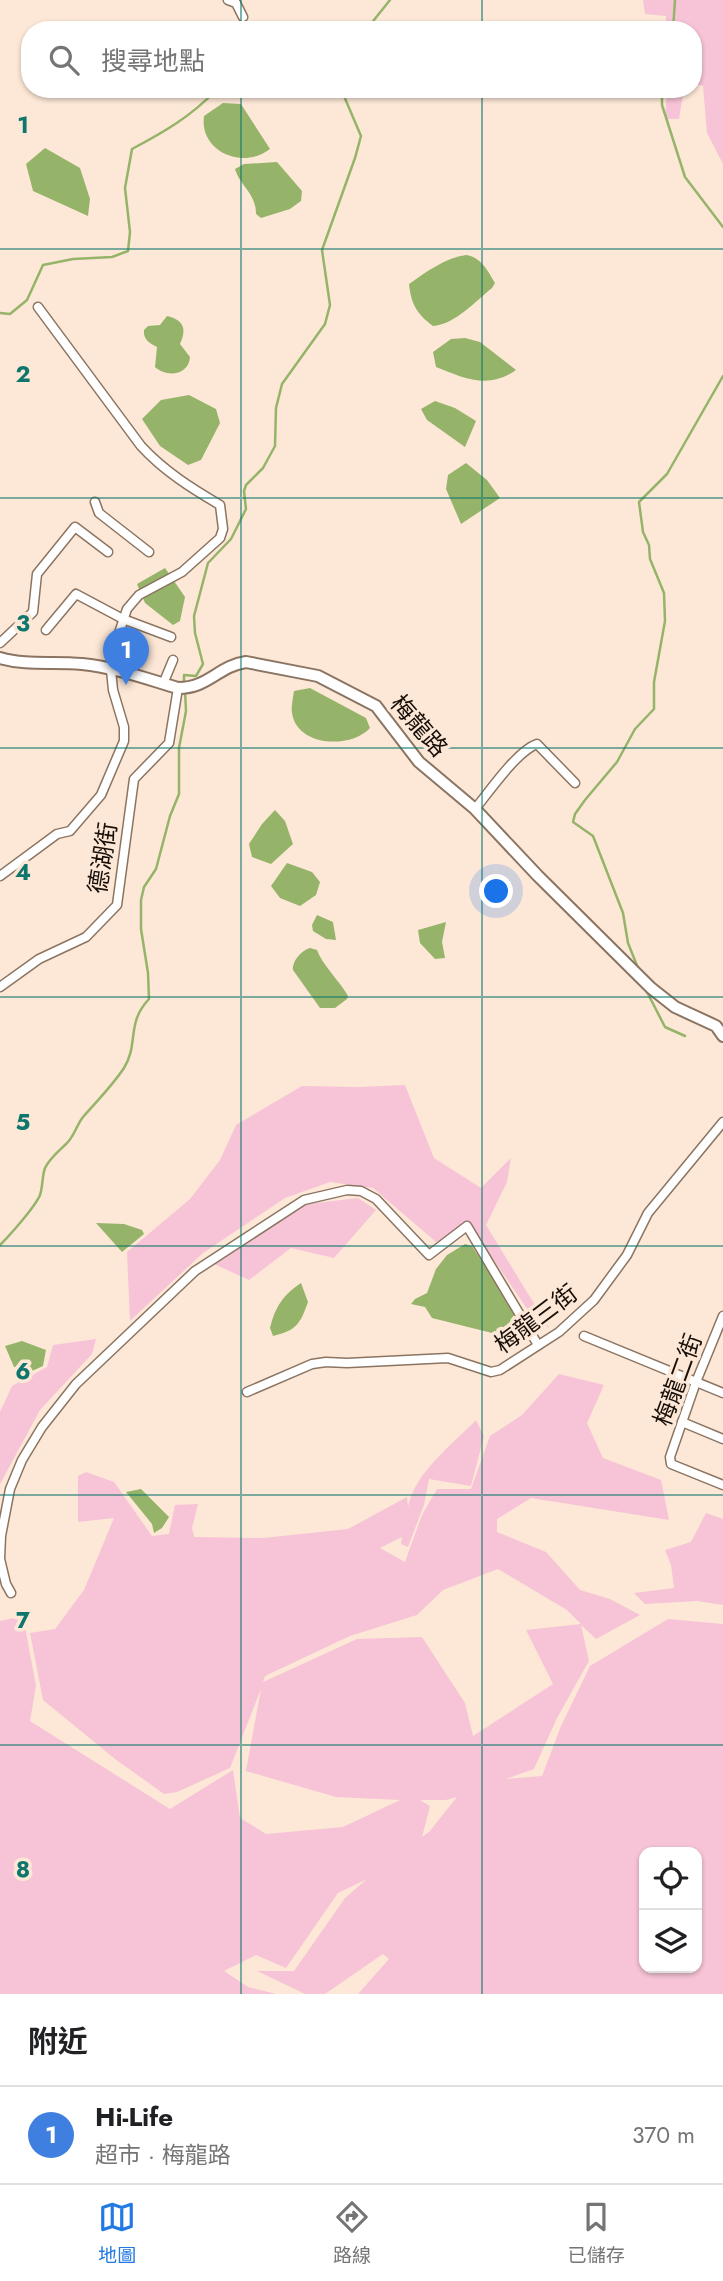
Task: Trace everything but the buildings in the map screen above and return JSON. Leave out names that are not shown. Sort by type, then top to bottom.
[{"type":"street","points":[[228,0],[236,3],[243,17]]},
{"type":"street","points":[[0,876],[57,834],[70,831],[101,794],[124,741],[124,727],[111,670],[127,609],[139,595],[182,572],[220,538],[223,529],[220,505],[158,465],[38,307]]},
{"type":"street","points":[[95,502],[99,513],[149,552]]},
{"type":"street","points":[[0,643],[33,612],[37,575],[75,527],[107,552]]},
{"type":"street","points":[[46,630],[76,594],[123,619],[171,637]]},
{"type":"street","points":[[0,658],[43,664],[82,664],[182,688]]},
{"type":"street","points":[[163,684],[173,660]]},
{"type":"street","name":"梅龍路","points":[[182,688],[204,684],[211,677],[237,663],[246,662],[318,676],[376,706],[419,762],[475,809],[649,986],[675,1007],[716,1026],[723,1036]]},
{"type":"street","name":"德湖街","points":[[0,988],[40,959],[86,937],[117,905],[134,779],[169,743],[182,688]]},
{"type":"street","points":[[475,809],[517,760],[531,746],[537,744],[575,783]]},
{"type":"street","name":"梅龍三街","points":[[247,1392],[312,1364],[326,1362],[448,1358],[491,1372],[500,1370],[578,1317],[594,1300],[627,1255],[648,1213],[723,1122]]},
{"type":"street","points":[[11,1592],[6,1584],[0,1559],[1,1536],[10,1489],[22,1460],[42,1427],[76,1384],[195,1271],[304,1200],[361,1191],[376,1199],[429,1255],[467,1226],[538,1345]]},
{"type":"street","name":"梅龍二街","points":[[723,1316],[670,1457],[671,1464],[723,1485]]},
{"type":"street","points":[[584,1336],[723,1393]]},
{"type":"street","points":[[682,1423],[723,1439]]},
{"type":"shaded area","points":[[643,0],[723,0],[723,164],[707,133],[702,86],[702,21],[666,21],[666,16],[645,14]]},
{"type":"shaded area","points":[[666,98],[682,98],[679,119],[665,119]]},
{"type":"shaded area","points":[[223,103],[241,104],[270,149],[248,158],[225,154],[216,148],[204,129],[204,116]]},
{"type":"shaded area","points":[[45,148],[80,168],[90,199],[88,216],[33,191],[26,164]]},
{"type":"shaded area","points":[[277,162],[302,191],[301,201],[290,209],[261,218],[256,214],[251,195],[235,169],[244,164]]},
{"type":"shaded area","points":[[466,255],[480,262],[495,283],[457,317],[433,326],[416,308],[409,284],[443,262]]},
{"type":"shaded area","points":[[167,316],[177,320],[182,326],[180,344],[190,357],[186,368],[177,373],[165,373],[155,367],[157,347],[144,336],[144,330],[148,326],[160,325]]},
{"type":"shaded area","points":[[465,338],[480,342],[516,370],[496,380],[486,381],[466,378],[436,367],[433,352],[451,339]]},
{"type":"shaded area","points":[[189,395],[216,409],[220,423],[201,460],[188,465],[160,446],[142,419],[161,400]]},
{"type":"shaded area","points":[[435,401],[455,408],[476,421],[465,447],[427,420],[421,409]]},
{"type":"shaded area","points":[[466,463],[487,480],[500,498],[461,524],[446,489],[448,475]]},
{"type":"shaded area","points":[[165,568],[185,597],[180,621],[173,625],[145,603],[137,584]]},
{"type":"shaded area","points":[[310,688],[366,718],[370,728],[361,735],[338,741],[326,741],[304,733],[296,724],[292,713],[294,691]]},
{"type":"shaded area","points":[[275,810],[285,821],[293,844],[271,864],[252,857],[249,844]]},
{"type":"shaded area","points":[[287,863],[312,872],[320,882],[316,895],[300,906],[280,898],[271,886]]},
{"type":"shaded area","points":[[317,915],[333,922],[336,940],[326,939],[313,931],[312,925]]},
{"type":"shaded area","points":[[446,922],[442,942],[445,958],[435,959],[420,943],[418,930]]},
{"type":"shaded area","points":[[310,948],[317,950],[348,996],[335,1008],[320,1008],[293,970],[298,956]]},
{"type":"shaded area","points":[[405,1085],[434,1158],[481,1188],[511,1158],[507,1182],[486,1225],[549,1328],[534,1319],[472,1228],[436,1242],[373,1188],[330,1182],[285,1198],[203,1253],[130,1321],[127,1252],[190,1199],[220,1160],[236,1125],[302,1086]]},
{"type":"shaded area","points":[[358,1198],[376,1210],[334,1258],[291,1248],[249,1280],[214,1264],[307,1204]]},
{"type":"shaded area","points":[[96,1223],[124,1224],[142,1230],[144,1234],[122,1252]]},
{"type":"shaded area","points":[[465,1244],[472,1246],[528,1333],[526,1338],[520,1340],[432,1318],[425,1307],[411,1304],[427,1293],[436,1269],[447,1255]]},
{"type":"shaded area","points":[[301,1283],[308,1302],[303,1316],[293,1328],[273,1336],[270,1328],[277,1308],[289,1292]]},
{"type":"shaded area","points":[[96,1339],[92,1354],[40,1410],[0,1484],[0,1412],[12,1386],[47,1367],[53,1345]]},
{"type":"shaded area","points":[[22,1341],[46,1350],[43,1366],[30,1372],[14,1367],[5,1346]]},
{"type":"shaded area","points":[[559,1374],[604,1385],[587,1423],[603,1458],[661,1480],[669,1520],[531,1498],[497,1519],[497,1532],[546,1552],[580,1590],[610,1599],[640,1615],[596,1639],[581,1625],[589,1661],[557,1718],[534,1769],[506,1779],[542,1776],[561,1726],[590,1666],[668,1619],[723,1624],[723,1994],[358,1994],[389,1959],[383,1954],[325,1994],[305,1994],[257,1971],[294,1971],[345,1898],[367,1879],[338,1893],[286,1968],[256,1955],[224,1971],[248,1987],[276,1994],[0,1994],[0,1621],[23,1616],[36,1686],[30,1721],[170,1809],[233,1770],[240,1818],[266,1834],[343,1827],[400,1800],[336,1797],[246,1771],[261,1689],[230,1768],[177,1792],[164,1794],[115,1759],[43,1700],[30,1633],[55,1629],[84,1590],[114,1518],[78,1522],[78,1476],[86,1472],[114,1482],[152,1536],[169,1534],[175,1505],[198,1504],[192,1528],[194,1537],[263,1538],[348,1529],[407,1497],[408,1507],[418,1482],[426,1471],[476,1420],[484,1436],[471,1486],[429,1479],[424,1505],[408,1547],[401,1544],[402,1537],[380,1548],[405,1562],[422,1515],[437,1489],[471,1489],[490,1436],[522,1415]],"holes":[[[498,1569],[567,1610],[581,1624],[526,1630],[553,1684],[473,1736],[465,1703],[422,1637],[357,1639],[263,1682],[265,1676],[350,1636],[417,1615],[443,1590]],[[457,1797],[429,1832],[422,1837],[430,1806],[420,1800],[446,1800]]]},
{"type":"shaded area","points":[[141,1489],[169,1517],[162,1528],[154,1533],[152,1524],[126,1492]]},
{"type":"shaded area","points":[[706,1513],[723,1519],[723,1605],[697,1601],[645,1604],[634,1593],[674,1588],[671,1565],[665,1550],[691,1542]]},
{"type":"waterway","points":[[373,21],[390,0]]},
{"type":"waterway","points":[[674,21],[675,0]]},
{"type":"waterway","points":[[0,313],[10,314],[27,300],[43,265],[73,259],[112,257],[128,251],[130,232],[125,188],[132,149],[177,123],[208,98]]},
{"type":"waterway","points":[[184,684],[184,675],[196,676],[203,664],[195,633],[194,616],[208,563],[231,539],[246,509],[246,485],[263,468],[275,446],[276,408],[282,384],[325,324],[330,305],[322,250],[361,136],[345,98]]},
{"type":"waterway","points":[[662,98],[685,177],[723,227]]},
{"type":"waterway","points":[[638,968],[628,943],[623,913],[593,836],[573,822],[585,800],[617,762],[635,729],[654,709],[654,682],[665,621],[664,593],[650,559],[639,502],[667,474],[723,376]]},
{"type":"waterway","points":[[0,1245],[37,1200],[49,1161],[69,1141],[83,1117],[124,1068],[131,1050],[135,1025],[149,999],[141,929],[141,900],[144,887],[156,869],[170,816],[179,794],[179,748],[186,711],[185,691]]},
{"type":"waterway","points":[[646,990],[665,1027],[685,1036]]},
{"type":"place","name":"Hi-Life","points":[[126,685]]}]
